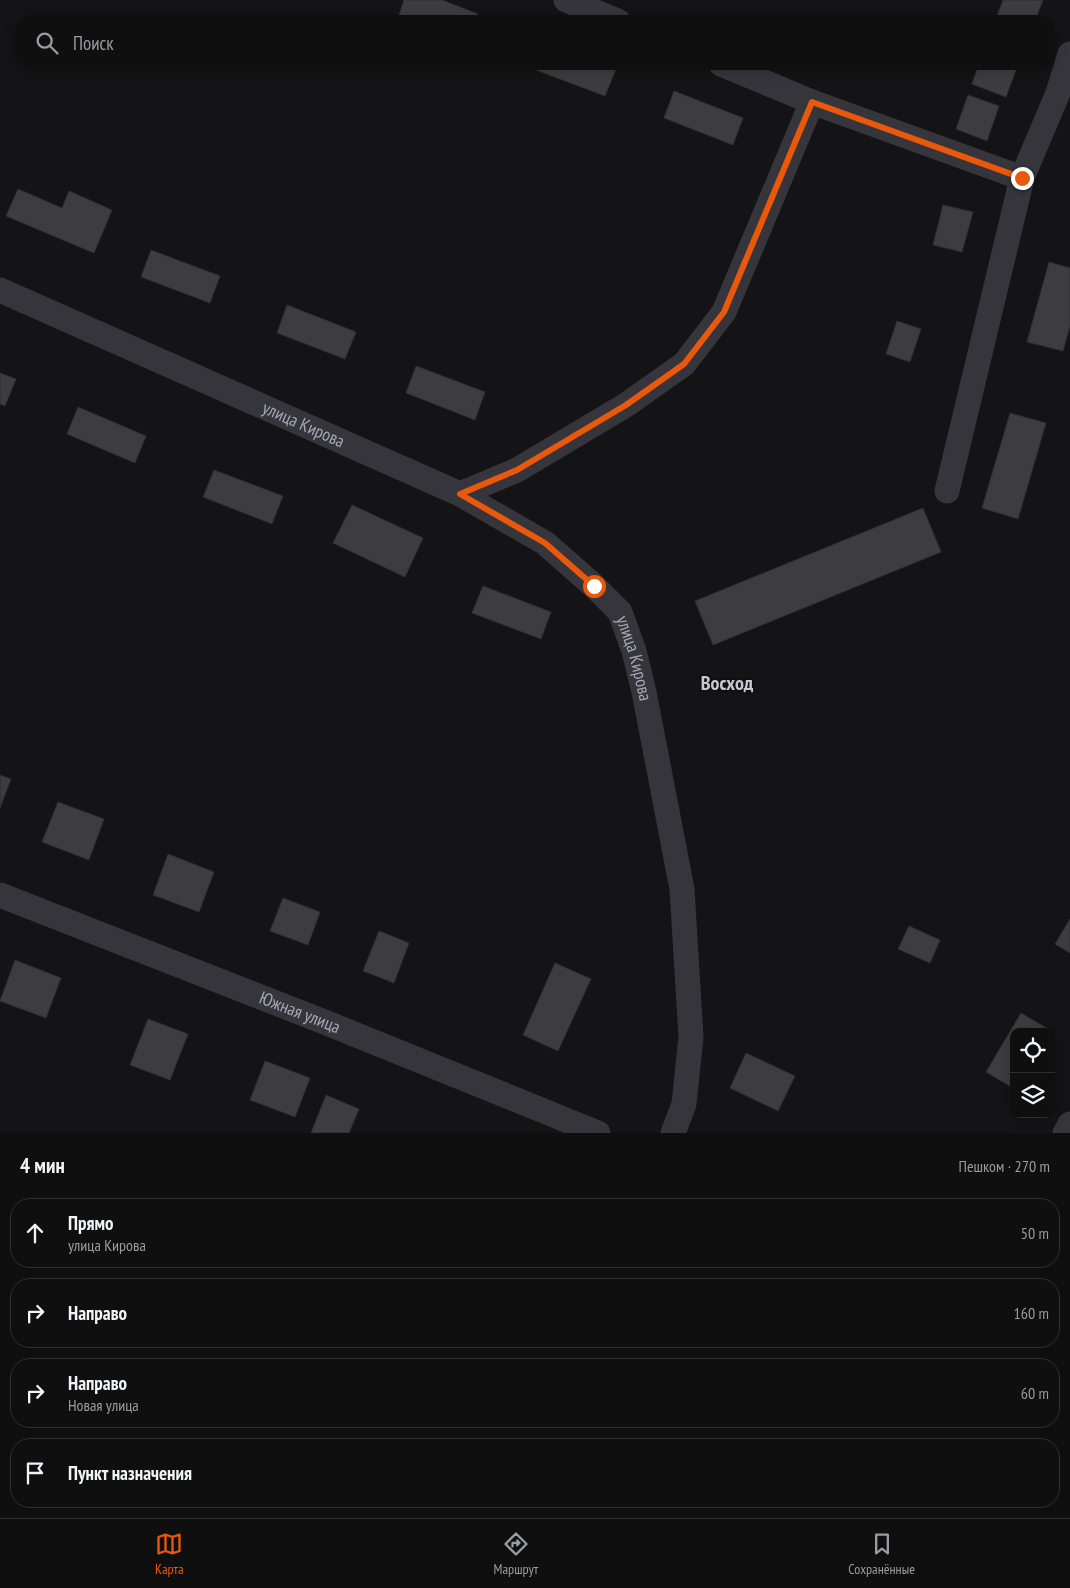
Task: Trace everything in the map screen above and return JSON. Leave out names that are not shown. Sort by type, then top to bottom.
[{"type":"street","points":[[566,0],[603,15]]},
{"type":"street","points":[[947,491],[1022,178],[1058,93],[1070,54]]},
{"type":"street","points":[[735,70],[812,102],[1022,178]]},
{"type":"street","points":[[460,494],[517,470],[626,405],[684,364],[724,312],[812,102]]},
{"type":"street","name":"улица Кирова","points":[[0,290],[460,494],[545,543],[594,586],[620,612],[634,651],[644,692],[682,889],[691,1036],[684,1104],[673,1133]]},
{"type":"street","name":"Южная улица","points":[[0,895],[332,1025],[598,1133]]},
{"type":"street","points":[[1065,1133],[1070,1124]]},
{"type":"building","points":[[404,0],[442,0],[478,14],[478,15],[399,15]]},
{"type":"building","points":[[1003,0],[1043,0],[1037,15],[997,15]]},
{"type":"building","points":[[536,70],[616,70],[605,96]]},
{"type":"building","points":[[977,70],[1016,70],[1006,97],[972,84]]},
{"type":"building","points":[[674,91],[743,118],[733,145],[664,118]]},
{"type":"building","points":[[968,95],[999,106],[987,141],[956,129]]},
{"type":"building","points":[[18,189],[62,208],[69,191],[112,210],[94,253],[6,216]]},
{"type":"building","points":[[943,205],[973,212],[962,252],[933,245]]},
{"type":"building","points":[[151,250],[220,276],[210,303],[141,277]]},
{"type":"building","points":[[1049,262],[1070,268],[1070,326],[1063,351],[1027,342]]},
{"type":"building","points":[[287,305],[356,332],[345,359],[277,333]]},
{"type":"building","points":[[897,321],[921,329],[910,362],[886,354]]},
{"type":"building","points":[[416,366],[485,392],[475,420],[406,393]]},
{"type":"building","points":[[0,373],[16,379],[5,406],[0,404]]},
{"type":"building","points":[[78,407],[146,436],[135,463],[67,434]]},
{"type":"building","points":[[1010,413],[1046,423],[1018,519],[982,508]]},
{"type":"building","points":[[214,470],[283,496],[272,524],[203,497]]},
{"type":"building","points":[[352,505],[423,538],[405,577],[333,543]]},
{"type":"building","points":[[923,508],[941,552],[713,645],[695,601]]},
{"type":"building","points":[[483,586],[551,612],[541,639],[472,613]]},
{"type":"building","points":[[0,775],[11,779],[0,808]]},
{"type":"building","points":[[58,802],[104,819],[89,860],[42,842]]},
{"type":"building","points":[[168,854],[214,872],[199,912],[153,895]]},
{"type":"building","points":[[283,898],[320,912],[308,945],[270,931]]},
{"type":"building","points":[[1070,919],[1070,953],[1055,944]]},
{"type":"building","points":[[909,926],[940,940],[930,963],[898,949]]},
{"type":"building","points":[[379,931],[409,943],[394,983],[363,971]]},
{"type":"building","points":[[15,960],[61,978],[46,1018],[0,1001]]},
{"type":"building","points":[[555,963],[591,979],[558,1051],[523,1035]]},
{"type":"building","points":[[1021,1013],[1046,1028],[1012,1028]]},
{"type":"building","points":[[148,1019],[188,1034],[170,1080],[130,1065]]},
{"type":"building","points":[[1010,1032],[1010,1086],[986,1072]]},
{"type":"building","points":[[746,1053],[795,1076],[778,1111],[730,1088]]},
{"type":"building","points":[[265,1061],[310,1078],[295,1117],[250,1100]]},
{"type":"building","points":[[326,1095],[359,1109],[349,1133],[311,1133]]},
{"type":"district","name":"Восход","points":[[727,683]]},
{"type":"route","points":[[594,586],[545,543],[460,494],[517,470],[626,405],[684,364],[724,312],[812,102],[1022,178]]}]
